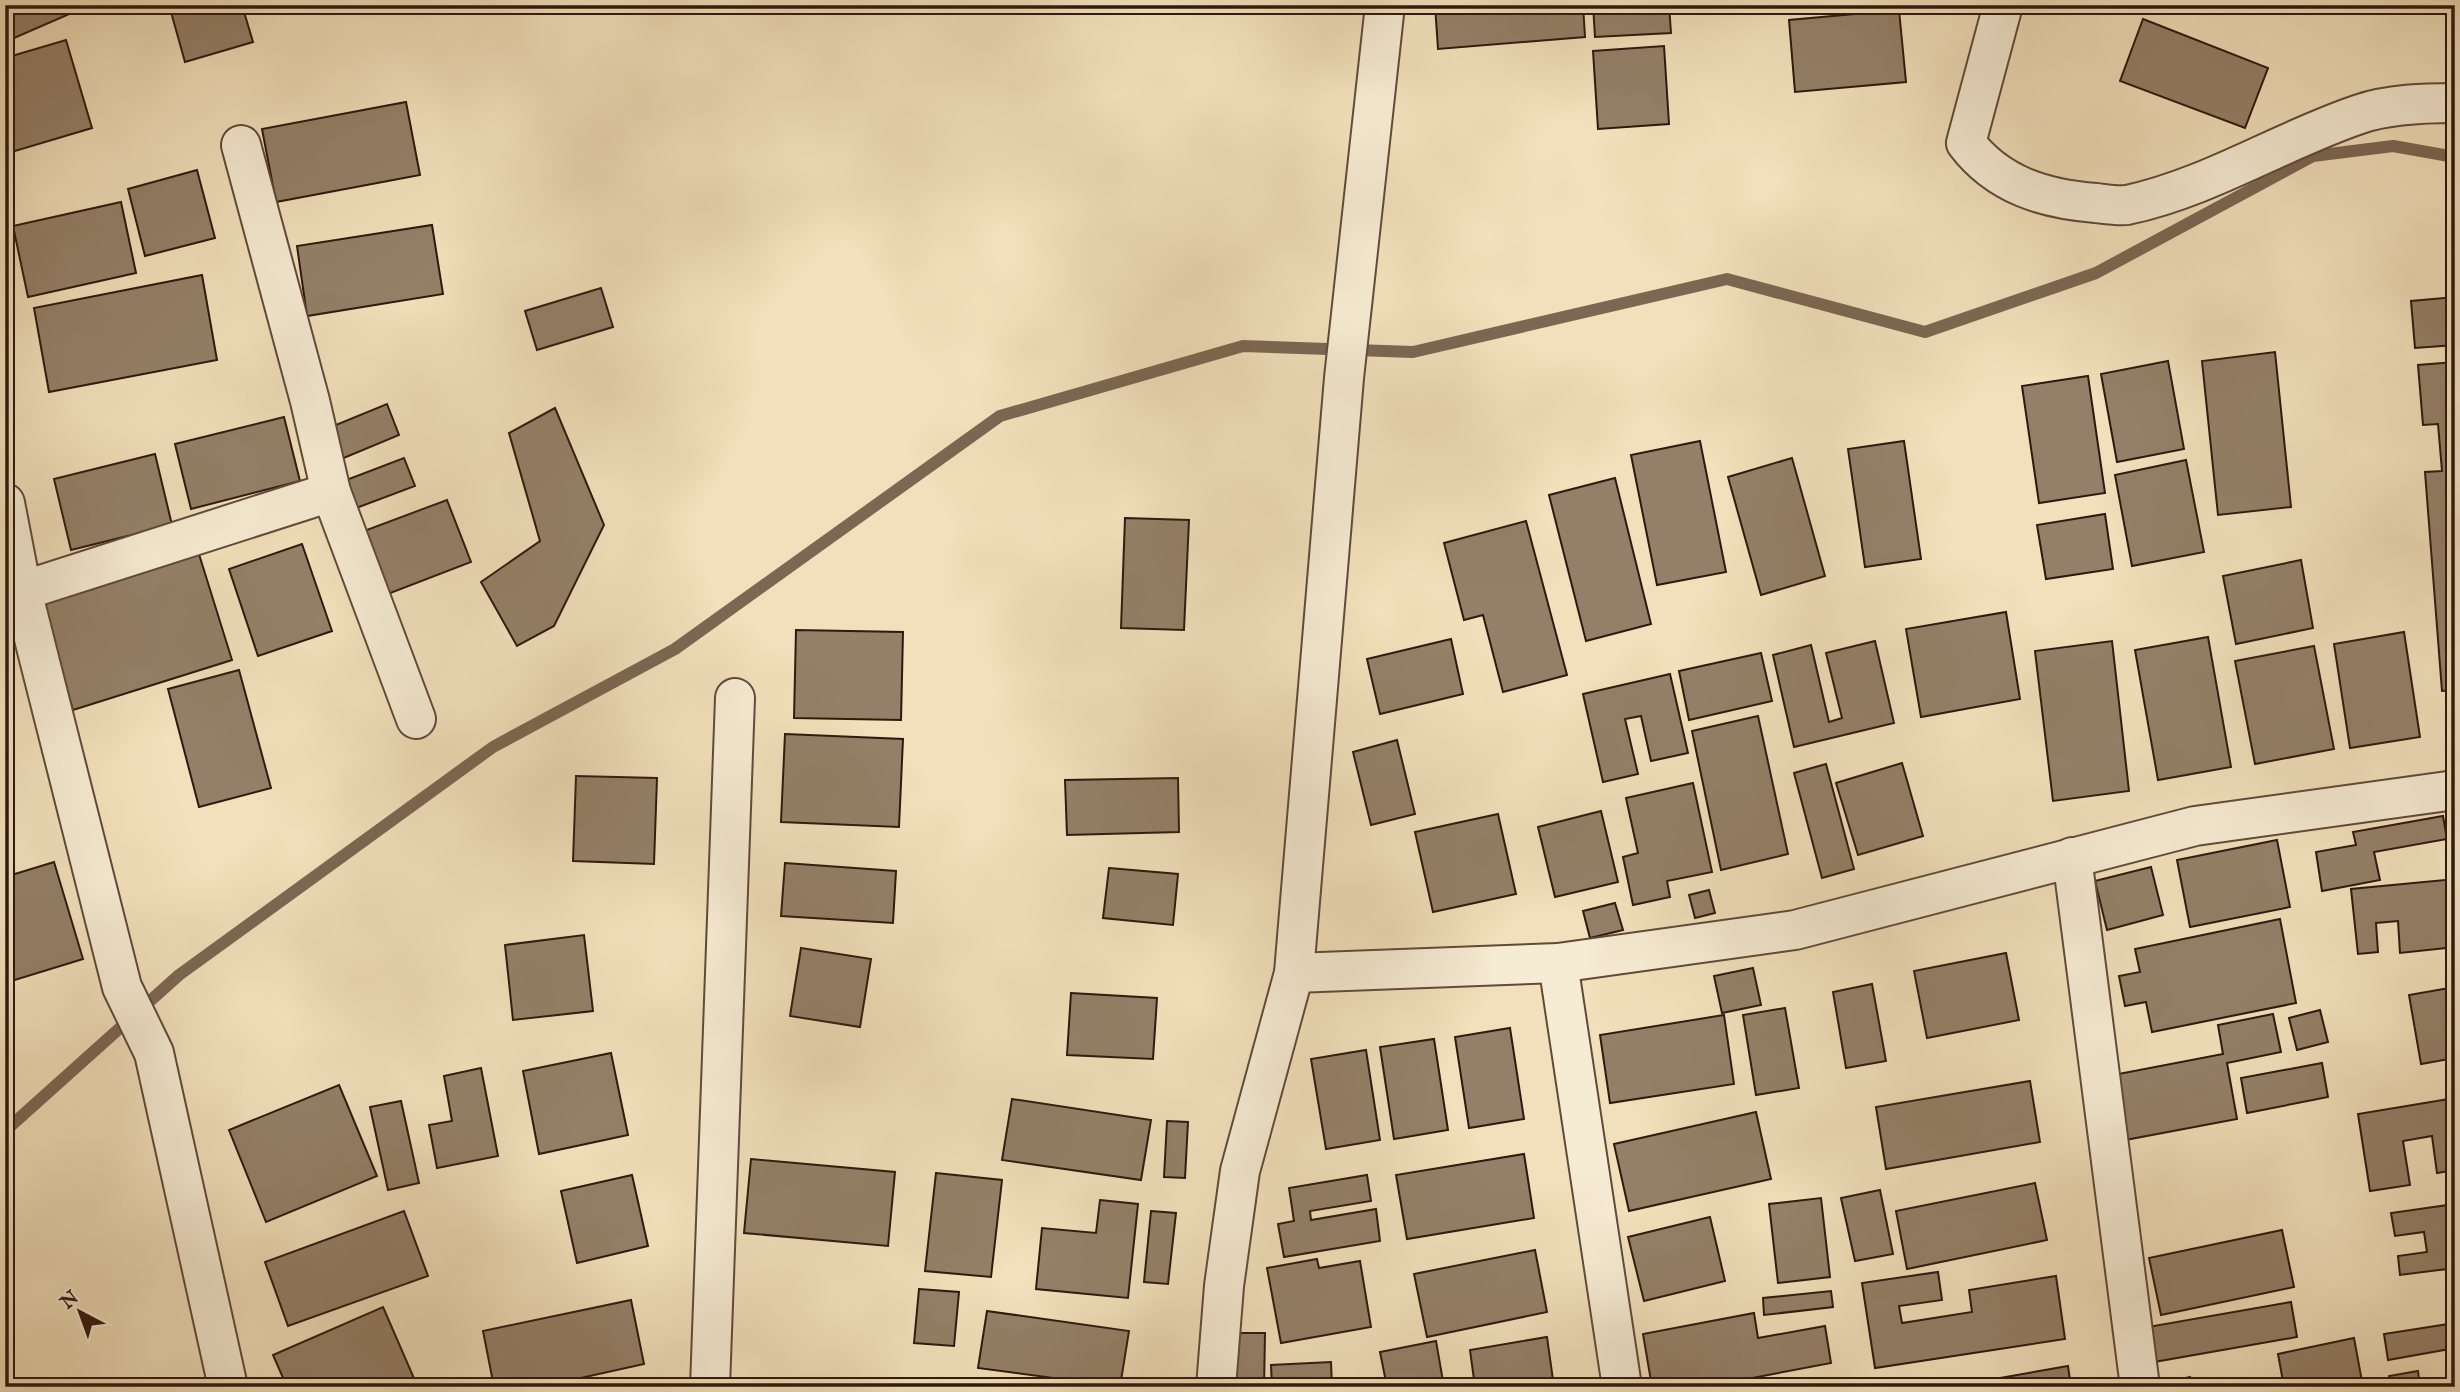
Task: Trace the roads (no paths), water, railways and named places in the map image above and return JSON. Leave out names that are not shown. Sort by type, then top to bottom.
[{"type":"street","points":[[1216,1387],[1224,1286],[1240,1171],[1294,973],[1344,378],[1385,5]]},
{"type":"street","points":[[2003,5],[1966,143],[1983,165],[2021,186],[2059,200],[2125,205],[2197,182],[2270,148],[2363,113],[2431,103],[2455,103]]},
{"type":"street","points":[[241,145],[331,492],[416,719]]},
{"type":"street","points":[[22,591],[331,492]]},
{"type":"street","points":[[5,503],[22,591],[122,987],[154,1053],[228,1387]]},
{"type":"street","points":[[710,1387],[736,698]]},
{"type":"street","points":[[1294,973],[1558,964],[1795,930],[2194,825],[2455,790]]},
{"type":"street","points":[[2072,857],[2140,1387]]},
{"type":"street","points":[[1558,964],[1622,1387]]},
{"type":"waterway","points":[[5,1131],[179,975],[493,747],[675,649],[1000,416],[1243,346],[1413,352],[1727,279],[1925,332],[2096,273],[2313,156],[2393,146],[2455,157]]}]
